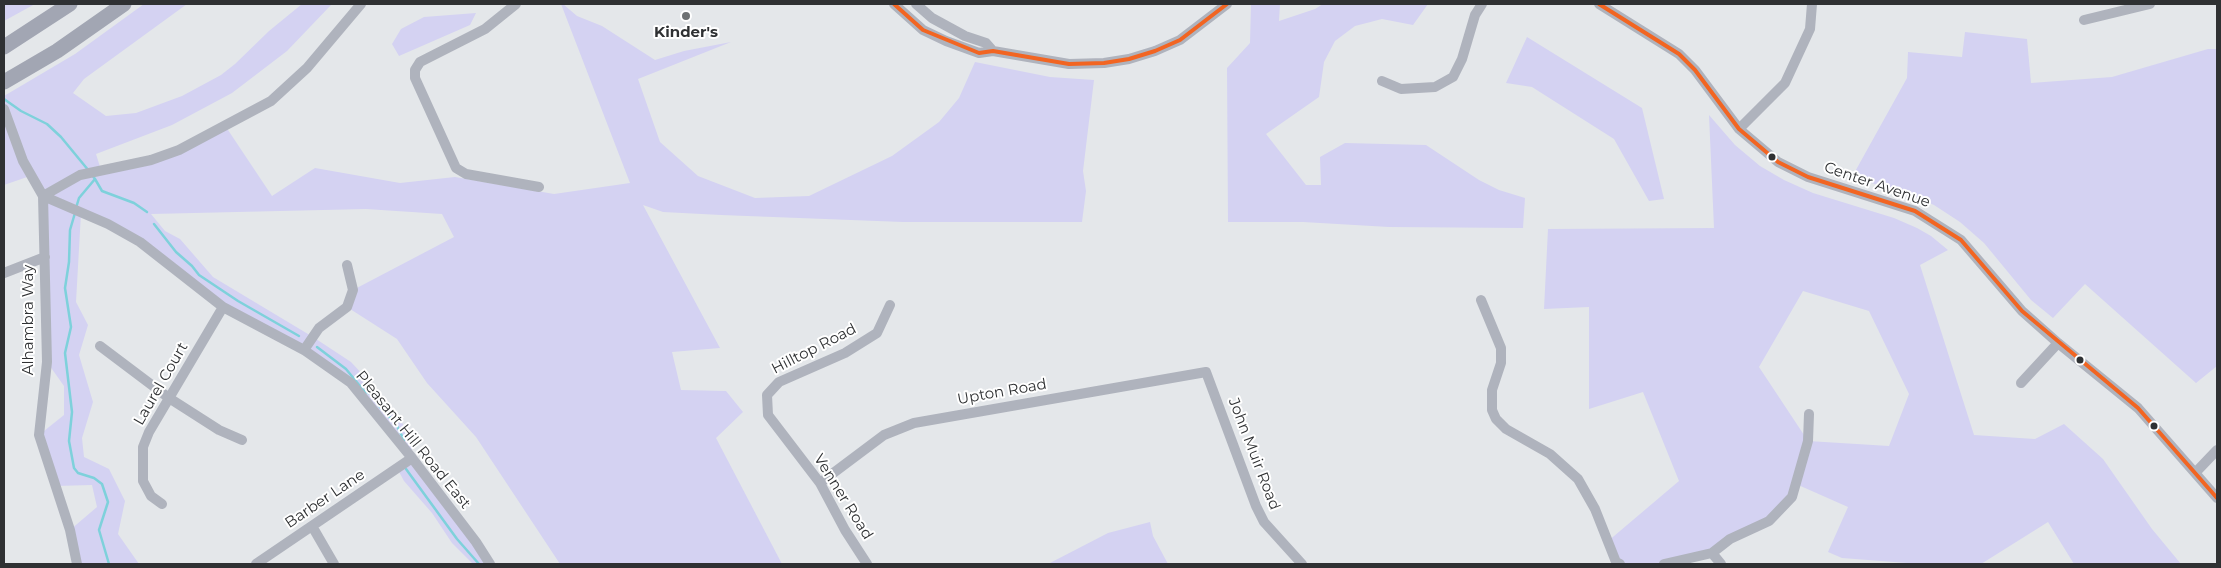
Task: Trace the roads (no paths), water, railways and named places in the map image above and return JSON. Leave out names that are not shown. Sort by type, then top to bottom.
[{"type":"highway","points":[[8,38],[54,4]]},
{"type":"highway","points":[[8,38],[70,4]]},
{"type":"highway","points":[[4,82],[27,69],[124,4]]},
{"type":"street","points":[[43,196],[80,175],[151,160],[179,150],[270,101],[307,68],[361,4]]},
{"type":"street","points":[[516,4],[485,29],[420,62],[415,70],[415,78],[456,168],[466,174],[539,187]]},
{"type":"street","points":[[894,4],[923,30],[946,42],[979,53],[993,51],[1069,64],[1104,63],[1129,59],[1180,40],[1227,4]]},
{"type":"street","points":[[916,4],[932,18],[965,36],[986,43],[993,51]]},
{"type":"street","points":[[1382,81],[1401,89],[1435,87],[1453,77],[1462,59],[1475,16],[1482,4]]},
{"type":"street","name":"Center Avenue","points":[[1599,4],[1679,54],[1695,70],[1739,129],[1778,162],[1808,177],[1886,201],[1937,223],[1961,240],[2022,311],[2138,408],[2217,498]]},
{"type":"street","points":[[1739,129],[1785,83],[1810,30],[1812,4]]},
{"type":"street","points":[[2084,20],[2150,4]]},
{"type":"street","name":"Alhambra Way","points":[[4,109],[23,161],[43,196],[47,362],[39,435],[70,530],[77,564]]},
{"type":"street","name":"Pleasant Hill Road East","points":[[43,196],[108,224],[140,242],[223,307],[304,350],[351,383],[412,458],[476,542],[490,564]]},
{"type":"street","points":[[4,273],[45,257]]},
{"type":"street","points":[[304,350],[319,328],[347,307],[353,290],[347,265]]},
{"type":"street","points":[[1481,300],[1501,348],[1501,363],[1492,390],[1492,410],[1496,419],[1506,429],[1550,454],[1578,479],[1595,509],[1616,562],[1620,564]]},
{"type":"street","name":"Hilltop Road","points":[[767,395],[779,382],[845,353],[877,333],[890,305]]},
{"type":"street","name":"Laurel Court","points":[[162,504],[151,496],[143,481],[144,447],[149,432],[223,307]]},
{"type":"street","points":[[2021,383],[2058,343]]},
{"type":"street","points":[[100,346],[169,398],[219,430],[242,440]]},
{"type":"street","name":"Upton Road","points":[[820,483],[884,435],[914,423],[1206,372]]},
{"type":"street","name":"John Muir Road","points":[[1206,372],[1256,506],[1264,522],[1302,564]]},
{"type":"street","name":"Venner Road","points":[[767,395],[768,415],[820,483],[845,530],[867,564]]},
{"type":"street","points":[[1664,564],[1712,553],[1730,539],[1770,521],[1792,497],[1808,441],[1809,414]]},
{"type":"street","points":[[2196,472],[2217,450]]},
{"type":"street","name":"Barber Lane","points":[[256,564],[412,458]]},
{"type":"street","points":[[312,526],[334,564]]},
{"type":"street","points":[[1712,553],[1721,564]]},
{"type":"waterway","points":[[4,99],[21,111],[47,124],[61,137],[89,171]]},
{"type":"waterway","points":[[76,208],[79,198],[95,179],[92,175]]},
{"type":"waterway","points":[[95,179],[102,191],[134,203],[147,212]]},
{"type":"waterway","points":[[75,213],[70,230],[69,262],[65,288],[71,327],[65,353],[72,412],[69,441],[74,468],[78,473],[94,478],[102,484],[108,502],[99,530],[109,564]]},
{"type":"waterway","points":[[154,224],[176,252],[199,275],[238,301],[299,336]]},
{"type":"waterway","points":[[317,347],[346,369],[364,391],[371,394],[379,406],[396,424],[404,440]]},
{"type":"waterway","points":[[406,469],[457,539],[479,564]]},
{"type":"place","name":"Kinder's","points":[[686,16]]}]
